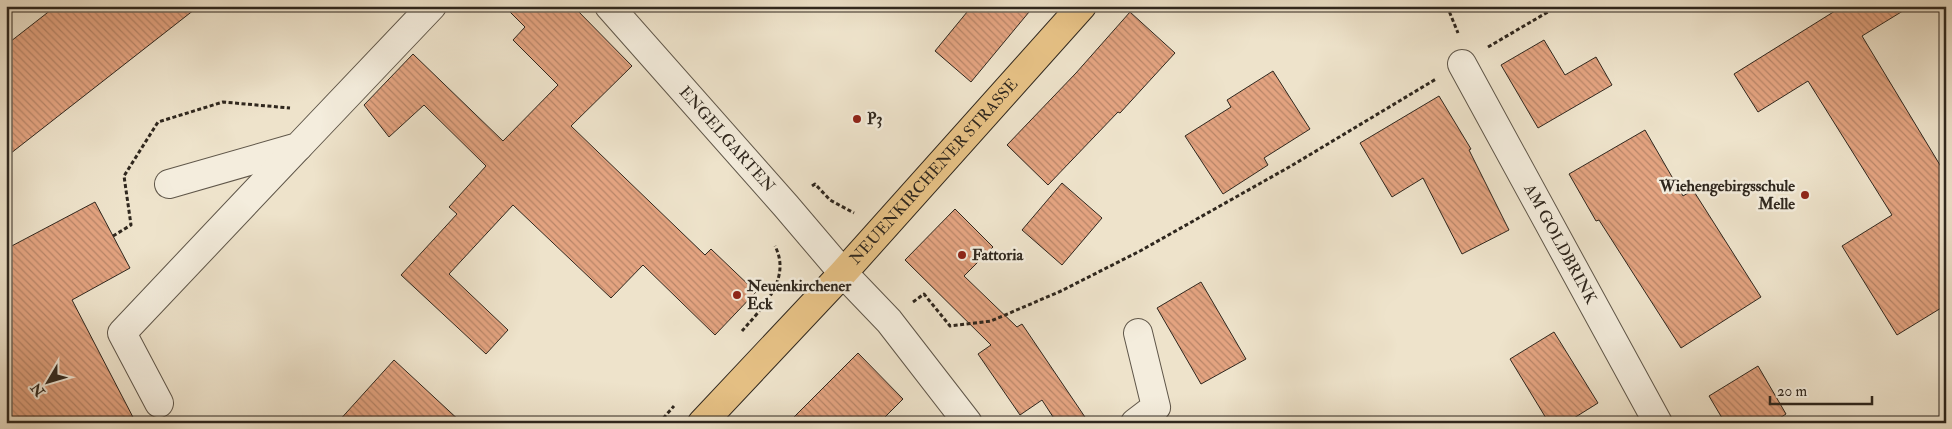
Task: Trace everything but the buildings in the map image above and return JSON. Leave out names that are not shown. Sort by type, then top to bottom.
[{"type":"main road","name":"NEUENKIRCHENER STRASSE","points":[[702,423],[843,273],[1082,6]]},
{"type":"street","points":[[159,403],[122,333],[432,6]]},
{"type":"street","name":"ENGELGARTEN","points":[[608,6],[843,273],[889,321],[968,423]]},
{"type":"street","name":"AM GOLDBRINK","points":[[1462,64],[1658,423]]},
{"type":"street","points":[[169,184],[298,147]]},
{"type":"street","points":[[1135,423],[1156,407],[1138,333]]},
{"type":"path","points":[[889,321],[924,294],[950,326],[992,321],[1060,291],[1140,250],[1291,166],[1558,6]]},
{"type":"path","points":[[113,236],[131,225],[124,176],[158,122],[223,102],[294,109]]},
{"type":"path","points":[[740,333],[765,305],[780,278],[779,252],[765,226],[786,206],[815,184],[830,200],[853,213],[860,208]]},
{"type":"path","points":[[659,423],[677,402]]},
{"type":"place","name":"P3","points":[[857,119]]},
{"type":"place","name":"Wiehengebirgsschule Melle","points":[[1805,195]]},
{"type":"place","name":"Fattoria","points":[[962,255]]},
{"type":"place","name":"Neuenkirchener Eck","points":[[737,295]]}]
